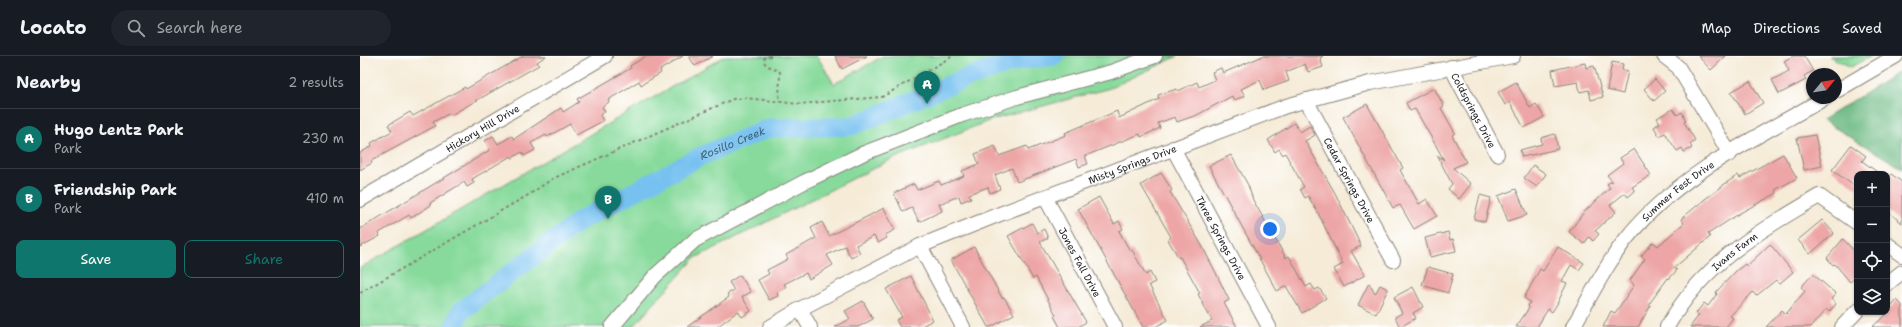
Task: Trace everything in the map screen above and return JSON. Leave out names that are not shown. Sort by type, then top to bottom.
[{"type":"street","name":"Hickory Hill Drive","points":[[360,200],[605,56]]},
{"type":"street","points":[[612,327],[654,276],[694,240],[804,182],[862,154],[962,115],[1017,97],[1111,72],[1155,56]]},
{"type":"street","name":"Misty Springs Drive","points":[[770,327],[800,308],[920,246],[1173,148],[1306,100],[1370,83],[1514,56]]},
{"type":"street","points":[[1664,56],[1678,67],[1730,154]]},
{"type":"street","points":[[1842,88],[1896,56]]},
{"type":"street","name":"Coldsprings Drive","points":[[1451,67],[1498,154]]},
{"type":"street","name":"Cedar Springs Drive","points":[[1306,100],[1393,260]]},
{"type":"street","name":"Summer Fest Drive","points":[[1573,327],[1608,264],[1626,238],[1653,210],[1697,174],[1815,104]]},
{"type":"street","name":"Three Springs Drive","points":[[1173,148],[1269,327]]},
{"type":"street","name":"Ivans Farm","points":[[1667,327],[1697,284],[1724,258],[1750,238],[1819,196],[1854,221]]},
{"type":"street","name":"Jones Fall Drive","points":[[1045,197],[1115,327]]},
{"type":"street","points":[[920,246],[963,327]]},
{"type":"street","points":[[1890,246],[1902,255]]},
{"type":"street","points":[[1890,282],[1902,272]]},
{"type":"street","points":[[800,308],[810,327]]},
{"type":"street","points":[[1842,327],[1854,314]]},
{"type":"path","points":[[771,56],[765,57],[763,60],[766,65],[780,72],[779,102]]},
{"type":"path","points":[[360,293],[530,194],[552,179],[733,99],[746,98],[799,104],[882,97],[953,56]]},
{"type":"green space","points":[[725,56],[817,56],[834,84],[883,56],[1178,56],[1110,88],[991,120],[890,160],[695,258],[633,327],[360,327],[360,268]]},
{"type":"green space","points":[[1829,56],[1871,56],[1851,67]]},
{"type":"green space","points":[[1902,70],[1902,168],[1822,120]]},
{"type":"building","points":[[523,56],[546,56],[537,62],[539,65],[451,115],[450,113],[433,122],[435,126],[371,161],[372,163],[360,170],[360,153],[372,146],[371,143],[392,131],[388,125],[410,112],[413,116],[465,87],[466,89]]},
{"type":"building","points":[[646,56],[683,56],[660,70],[661,73],[641,85],[639,81],[608,100],[609,102],[602,107],[605,112],[600,115],[603,121],[576,135],[570,124],[547,137],[546,135],[531,143],[535,150],[524,156],[522,152],[512,158],[511,156],[472,179],[474,183],[467,187],[464,182],[430,203],[431,205],[411,218],[409,215],[379,233],[380,236],[360,247],[360,229],[490,150],[485,141],[493,136],[498,144],[512,136],[514,139],[561,108],[563,112],[579,102],[577,99],[631,68],[630,66]]},
{"type":"building","points":[[689,56],[713,56],[695,66]]},
{"type":"building","points":[[835,56],[867,56],[842,69]]},
{"type":"building","points":[[1263,56],[1323,56],[1320,58],[1323,67],[1308,72],[1305,64],[1286,72],[1289,81],[1264,90],[1260,80],[1241,89],[1245,96],[1234,100],[1232,96],[1197,115],[1177,122],[1175,117],[1158,123],[1160,128],[1141,137],[1140,134],[1085,156],[1088,164],[1079,167],[1076,159],[1017,182],[1012,168],[995,175],[1000,189],[990,193],[988,187],[969,194],[971,198],[961,202],[959,196],[939,204],[942,211],[919,222],[912,208],[903,212],[894,193],[914,184],[917,190],[939,181],[941,185],[964,176],[962,171],[979,164],[975,154],[995,146],[999,156],[1027,146],[1028,150],[1066,135],[1065,133],[1117,111],[1119,118],[1159,99],[1158,95],[1177,89],[1178,91],[1197,82],[1199,87],[1215,80],[1212,72],[1221,68],[1223,73]]},
{"type":"building","points":[[1698,56],[1726,56],[1711,70]]},
{"type":"building","points":[[1793,56],[1804,56],[1811,68],[1806,68],[1806,75],[1804,76],[1806,80],[1779,94],[1772,80],[1789,71],[1784,61]]},
{"type":"building","points":[[1612,62],[1623,64],[1622,70],[1628,71],[1623,94],[1607,90]]},
{"type":"building","points":[[1585,63],[1586,68],[1594,66],[1603,97],[1591,100],[1589,90],[1580,92],[1578,82],[1555,86],[1552,70]]},
{"type":"building","points":[[1655,79],[1665,91],[1654,101],[1644,89]]},
{"type":"building","points":[[1750,81],[1763,103],[1745,114],[1731,92]]},
{"type":"building","points":[[1516,82],[1530,108],[1536,104],[1544,117],[1524,128],[1510,102],[1505,105],[1498,92]]},
{"type":"building","points":[[1434,88],[1444,106],[1441,108],[1455,133],[1452,135],[1466,162],[1453,168],[1471,184],[1459,199],[1448,189],[1452,184],[1437,155],[1444,160],[1415,109],[1410,111],[1406,103]]},
{"type":"building","points":[[1367,104],[1403,168],[1400,170],[1419,204],[1427,199],[1437,216],[1414,229],[1400,205],[1393,208],[1343,117]]},
{"type":"building","points":[[1673,109],[1677,115],[1682,112],[1686,121],[1684,122],[1695,140],[1690,144],[1692,148],[1684,152],[1682,148],[1677,151],[1665,133],[1659,136],[1654,127],[1660,123],[1657,118]]},
{"type":"building","points":[[1294,123],[1300,132],[1310,126],[1314,133],[1315,135],[1305,141],[1335,193],[1361,246],[1351,251],[1365,275],[1344,287],[1334,269],[1343,264],[1318,213],[1308,196],[1305,198],[1300,189],[1304,187],[1285,153],[1283,155],[1279,149],[1275,152],[1268,140]]},
{"type":"building","points":[[1555,134],[1558,149],[1522,157],[1520,150],[1542,144],[1541,138]]},
{"type":"building","points":[[1815,135],[1822,166],[1804,170],[1797,138]]},
{"type":"building","points":[[1851,145],[1866,156],[1862,161],[1876,171],[1854,171],[1854,186],[1832,170]]},
{"type":"building","points":[[1634,149],[1651,175],[1632,187],[1635,191],[1628,197],[1625,193],[1610,205],[1616,212],[1595,231],[1599,234],[1593,241],[1589,237],[1584,244],[1569,232],[1584,212],[1610,188],[1607,184],[1612,181],[1607,175],[1623,163],[1620,158]]},
{"type":"building","points":[[1783,154],[1797,178],[1775,190],[1777,193],[1740,213],[1708,234],[1710,237],[1674,268],[1677,270],[1669,279],[1668,278],[1649,304],[1651,305],[1638,327],[1603,327],[1611,311],[1615,313],[1634,285],[1630,280],[1645,259],[1641,256],[1653,242],[1658,246],[1684,223],[1681,219],[1723,185],[1738,175],[1740,178]]},
{"type":"building","points":[[1231,155],[1248,185],[1253,200],[1286,258],[1289,256],[1306,287],[1311,284],[1315,290],[1319,288],[1326,298],[1302,313],[1286,286],[1277,291],[1209,166]]},
{"type":"building","points":[[1533,165],[1546,174],[1537,187],[1524,178]]},
{"type":"building","points":[[1161,173],[1172,190],[1170,192],[1214,269],[1229,300],[1224,303],[1237,327],[1200,327],[1212,321],[1198,294],[1200,293],[1180,257],[1179,258],[1168,240],[1171,237],[1141,185]]},
{"type":"building","points":[[1891,174],[1902,182],[1902,223],[1890,213]]},
{"type":"building","points":[[1516,189],[1527,215],[1508,221],[1498,196]]},
{"type":"building","points":[[1480,195],[1491,198],[1485,222],[1474,219]]},
{"type":"building","points":[[1099,197],[1114,224],[1119,221],[1123,229],[1119,231],[1130,251],[1132,250],[1146,275],[1150,272],[1155,282],[1149,285],[1168,320],[1155,327],[1143,327],[1078,209]]},
{"type":"building","points":[[884,208],[895,230],[885,235],[887,238],[878,243],[874,236],[856,245],[860,253],[851,258],[845,246],[827,255],[833,265],[809,279],[806,273],[784,284],[786,287],[777,292],[778,296],[769,300],[758,280],[769,274],[767,270],[788,259],[786,255],[816,238],[811,228],[822,222],[829,236]]},
{"type":"building","points":[[1822,220],[1834,233],[1810,254],[1798,240]]},
{"type":"building","points":[[1032,223],[1037,233],[1044,229],[1048,238],[1040,242],[1086,322],[1078,327],[1060,327],[1054,316],[1056,315],[1036,277],[1033,279],[1008,236]]},
{"type":"building","points":[[1448,232],[1450,240],[1453,239],[1456,251],[1430,257],[1425,238]]},
{"type":"building","points":[[1843,239],[1854,251],[1854,279],[1850,282],[1835,264],[1833,265],[1827,258]]},
{"type":"building","points":[[1770,244],[1793,272],[1779,284],[1776,280],[1756,296],[1753,292],[1730,316],[1733,318],[1726,327],[1690,327],[1699,315],[1696,313],[1704,303],[1708,306],[1717,294],[1716,292],[1736,271],[1745,264],[1747,266]]},
{"type":"building","points":[[974,247],[1002,298],[1004,297],[1014,314],[991,327],[988,327],[951,260]]},
{"type":"building","points":[[1558,247],[1584,263],[1579,270],[1571,265],[1562,281],[1567,283],[1557,304],[1552,312],[1548,309],[1537,327],[1516,327],[1529,308],[1528,306],[1530,302],[1524,298],[1540,269],[1543,271]]},
{"type":"building","points":[[1428,267],[1453,274],[1448,293],[1422,285]]},
{"type":"building","points":[[1813,274],[1836,294],[1831,299],[1836,304],[1829,312],[1826,309],[1811,327],[1766,327],[1782,310],[1786,314],[1805,291],[1801,287]]},
{"type":"building","points":[[740,275],[751,292],[742,297],[751,311],[742,317],[738,311],[717,327],[687,327],[729,297],[727,294],[734,290],[729,282]]},
{"type":"building","points":[[911,276],[933,320],[920,327],[900,327],[896,320],[902,317],[886,289]]},
{"type":"building","points":[[1369,283],[1375,294],[1380,285],[1388,289],[1376,314],[1358,305]]},
{"type":"building","points":[[1413,287],[1423,307],[1413,313],[1416,318],[1400,327],[1395,317],[1402,313],[1394,297]]},
{"type":"building","points":[[1897,300],[1902,305],[1902,327],[1872,327],[1886,315],[1890,315],[1890,308]]},
{"type":"building","points":[[863,301],[873,319],[858,327],[835,327],[850,319],[845,311]]},
{"type":"waterway","name":"Rosillo Creek","points":[[454,327],[461,311],[581,220],[701,156],[769,128],[852,126],[961,80],[1020,60],[1055,56]]},
{"type":"place","name":"Hugo Lentz Park","points":[[927,104]]},
{"type":"place","name":"Friendship Park","points":[[608,219]]}]
